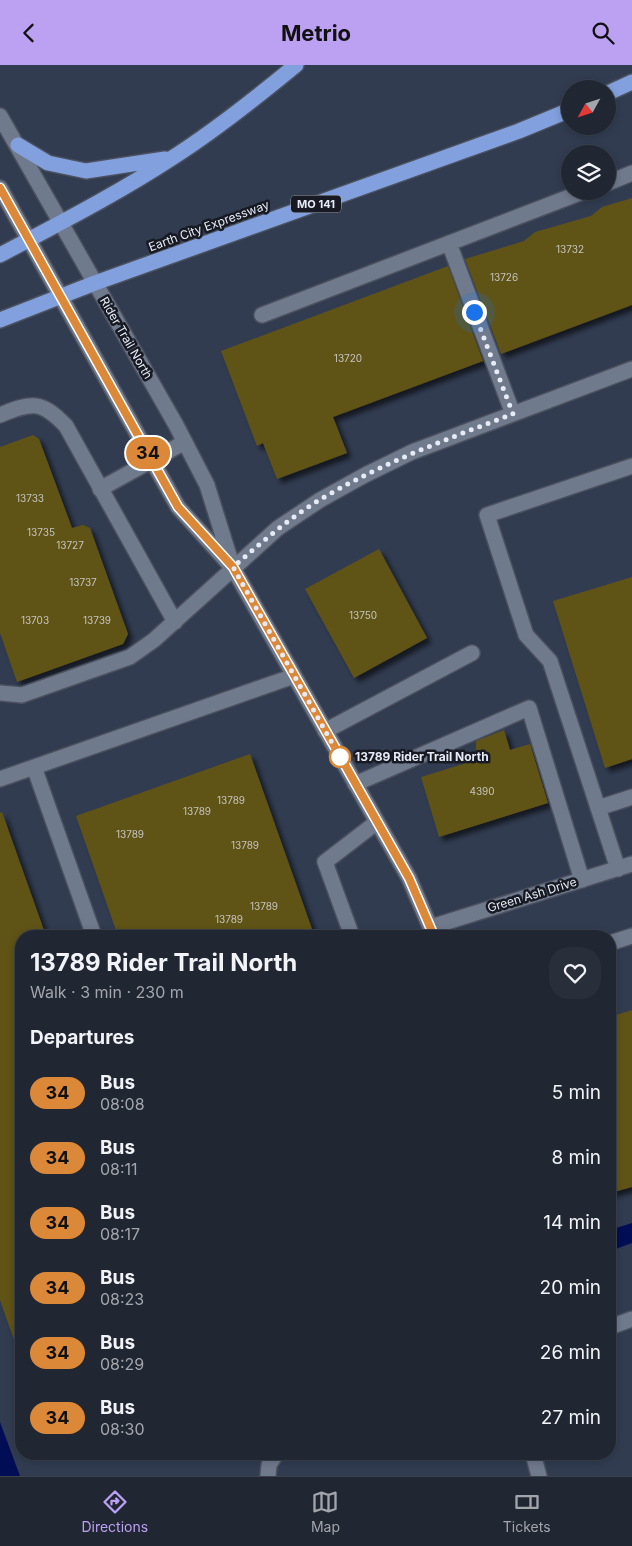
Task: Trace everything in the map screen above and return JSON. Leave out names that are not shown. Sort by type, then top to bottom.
[{"type":"highway","points":[[0,255],[174,157],[233,116],[296,65]]},
{"type":"highway","points":[[616,89],[632,82]]},
{"type":"highway","name":"Earth City Expressway","points":[[0,320],[95,283],[519,131],[561,114]]},
{"type":"highway","points":[[18,145],[48,163],[86,171],[120,168],[174,157]]},
{"type":"street","name":"Rider Trail North","points":[[0,116],[185,442],[207,485],[233,567],[409,878],[432,930]]},
{"type":"street","points":[[616,180],[632,173]]},
{"type":"street","name":"Rider Trail North","points":[[0,188],[178,507],[233,567]]},
{"type":"street","points":[[262,315],[561,200]]},
{"type":"street","points":[[449,243],[513,414]]},
{"type":"street","points":[[0,693],[22,695],[130,657],[175,621],[278,528],[327,496],[412,452],[632,369]]},
{"type":"street","points":[[0,415],[24,405],[40,405],[52,412],[66,426],[175,621]]},
{"type":"street","points":[[100,489],[185,442]]},
{"type":"street","points":[[625,866],[598,808],[550,661],[526,635],[487,515],[632,467]]},
{"type":"street","points":[[325,731],[472,653]]},
{"type":"street","points":[[0,779],[294,676]]},
{"type":"street","points":[[355,784],[529,708],[582,880]]},
{"type":"street","points":[[34,767],[92,930]]},
{"type":"street","points":[[598,808],[632,797]]},
{"type":"street","points":[[350,930],[325,862],[376,822]]},
{"type":"street","name":"Green Ash Drive","points":[[435,930],[625,866]]},
{"type":"street","points":[[616,941],[632,936]]},
{"type":"street","points":[[616,1325],[632,1319]]},
{"type":"street","points":[[268,1476],[269,1465],[272,1460]]},
{"type":"street","points":[[534,1460],[539,1476]]},
{"type":"shaded area","points":[[0,65],[632,65],[632,1476],[0,1476]]},
{"type":"shaded area","points":[[632,1223],[632,1243],[616,1249],[616,1228]]},
{"type":"shaded area","points":[[0,1422],[20,1476],[0,1476]]},
{"type":"building","points":[[632,198],[632,305],[501,354],[465,259],[524,241],[535,232],[591,216],[602,207]]},
{"type":"building","points":[[448,266],[483,361],[333,417],[347,453],[277,479],[263,443],[257,446],[221,351]]},
{"type":"building","points":[[33,435],[39,439],[72,528],[83,525],[90,528],[128,634],[123,644],[17,682],[0,633],[0,447]]},
{"type":"building","points":[[379,549],[427,638],[354,678],[305,589]]},
{"type":"building","points":[[632,577],[632,759],[605,768],[553,601]]},
{"type":"building","points":[[504,730],[510,750],[530,744],[548,803],[439,837],[421,777],[476,760],[476,741]]},
{"type":"building","points":[[250,754],[312,929],[116,930],[76,816]]},
{"type":"building","points":[[2,812],[44,930],[15,930],[15,1343],[0,1300],[0,813]]},
{"type":"building","points":[[632,1010],[632,1187],[616,1191],[616,1015]]},
{"type":"bus line","name":"34","points":[[0,188],[178,507],[233,567],[409,878],[432,930]]},
{"type":"place","name":"13789 Rider Trail North","points":[[340,757]]},
{"type":"route","points":[[340,757],[233,567],[278,528],[320,500],[365,475],[412,452],[513,414],[474,312]]}]
